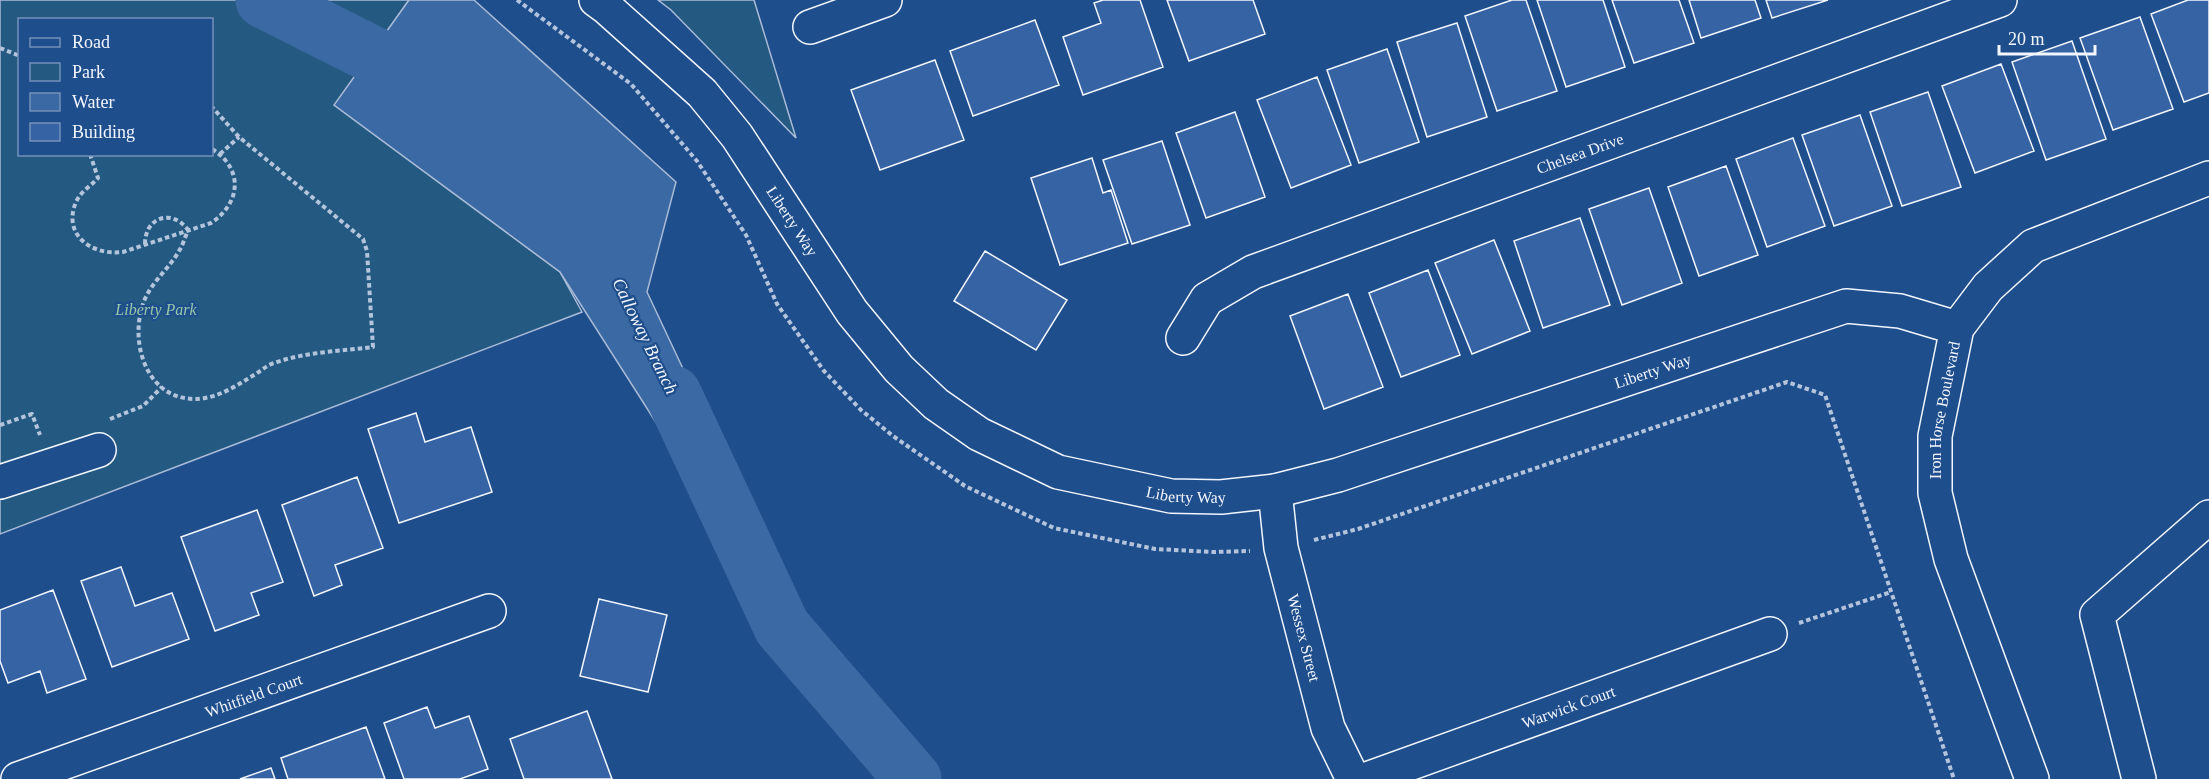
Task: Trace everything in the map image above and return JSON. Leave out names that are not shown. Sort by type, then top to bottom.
[{"type":"street","name":"Liberty Way","points":[[596,0],[702,93],[737,136],[852,312],[899,369],[936,404],[979,434],[1058,472],[1171,496],[1221,497],[1275,491],[1338,475],[1846,306],[1900,311],[1957,328]]},
{"type":"street","points":[[810,27],[885,0]]},
{"type":"street","name":"Chelsea Drive","points":[[1183,338],[1207,299],[1253,272],[2000,0]]},
{"type":"street","name":"Iron Horse Boulevard","points":[[2032,779],[1951,559],[1935,493],[1935,436],[1957,328],[1988,286],[2033,246],[2209,178]]},
{"type":"street","points":[[0,482],[99,450]]},
{"type":"street","name":"Wessex Street","points":[[1275,491],[1281,548],[1328,728],[1353,779]]},
{"type":"street","points":[[2139,779],[2097,615],[2209,517]]},
{"type":"street","name":"Whitfield Court","points":[[18,779],[489,611]]},
{"type":"street","name":"Warwick Court","points":[[1367,779],[1770,633]]},
{"type":"path","points":[[517,0],[631,84],[697,160],[746,235],[777,304],[824,370],[861,410],[893,436],[965,486],[1054,528],[1155,549],[1213,552],[1274,550],[1358,529],[1787,382],[1825,395],[1954,779]]},
{"type":"path","points":[[0,48],[18,55]]},
{"type":"path","points":[[188,230],[179,252],[165,268],[144,302],[140,318],[139,342],[145,368],[162,387],[176,395],[191,399],[206,398],[225,392],[271,363],[373,347],[366,244],[363,239],[239,137],[213,108]]},
{"type":"path","points":[[220,154],[239,137]]},
{"type":"path","points":[[91,156],[98,178],[83,191],[76,202],[73,214],[75,227],[80,238],[88,246],[111,253],[123,252],[211,223],[221,217],[233,197],[235,185],[233,173],[220,154],[213,150]]},
{"type":"path","points":[[145,244],[147,229],[152,222],[159,219],[168,217],[176,219],[188,230]]},
{"type":"path","points":[[1770,633],[1891,592]]},
{"type":"green space","name":"Liberty Park","points":[[0,0],[409,0],[335,105],[560,272],[582,312],[0,534]]},
{"type":"green space","points":[[658,0],[754,0],[796,138],[671,10]]},
{"type":"water","points":[[409,0],[474,0],[676,182],[647,292],[724,456],[687,471],[560,272],[334,105]]},
{"type":"building","points":[[1103,0],[1140,0],[1163,67],[1083,95],[1063,37],[1101,23],[1094,3]]},
{"type":"building","points":[[1167,0],[1253,0],[1265,34],[1189,61]]},
{"type":"building","points":[[1512,0],[1526,0],[1557,91],[1497,111],[1465,16]]},
{"type":"building","points":[[1537,0],[1603,0],[1625,67],[1566,87]]},
{"type":"building","points":[[1612,0],[1679,0],[1694,43],[1634,63]]},
{"type":"building","points":[[1689,0],[1755,0],[1761,18],[1701,38]]},
{"type":"building","points":[[1766,0],[1828,0],[1772,18]]},
{"type":"building","points":[[2188,0],[2209,0],[2209,93],[2184,102],[2151,14]]},
{"type":"building","points":[[2140,17],[2173,109],[2113,130],[2080,38]]},
{"type":"building","points":[[1035,20],[1059,85],[973,116],[950,51]]},
{"type":"building","points":[[1457,23],[1487,117],[1427,137],[1397,42]]},
{"type":"building","points":[[2072,41],[2106,139],[2046,160],[2012,62]]},
{"type":"building","points":[[1387,49],[1419,142],[1359,163],[1327,70]]},
{"type":"building","points":[[935,60],[964,140],[880,170],[851,90]]},
{"type":"building","points":[[2001,64],[2034,151],[1975,173],[1942,86]]},
{"type":"building","points":[[1317,77],[1351,165],[1291,188],[1257,100]]},
{"type":"building","points":[[1928,92],[1961,187],[1902,206],[1870,112]]},
{"type":"building","points":[[1235,112],[1265,197],[1206,218],[1176,133]]},
{"type":"building","points":[[1860,115],[1892,206],[1834,226],[1802,135]]},
{"type":"building","points":[[1793,138],[1825,226],[1767,247],[1736,159]]},
{"type":"building","points":[[1162,141],[1190,225],[1132,244],[1103,160]]},
{"type":"building","points":[[1092,158],[1103,193],[1111,190],[1128,243],[1060,265],[1031,178]]},
{"type":"building","points":[[1726,166],[1758,255],[1699,276],[1668,187]]},
{"type":"building","points":[[1649,188],[1682,283],[1622,305],[1589,209]]},
{"type":"building","points":[[1580,218],[1610,305],[1543,328],[1514,241]]},
{"type":"building","points":[[1494,240],[1530,331],[1472,354],[1435,263]]},
{"type":"building","points":[[985,251],[1067,300],[1036,350],[954,301]]},
{"type":"building","points":[[1428,270],[1460,355],[1401,377],[1369,293]]},
{"type":"building","points":[[1348,294],[1383,387],[1324,409],[1290,316]]},
{"type":"building","points":[[416,413],[425,442],[471,427],[492,492],[399,523],[368,429]]},
{"type":"building","points":[[357,477],[383,548],[335,565],[342,585],[314,596],[282,505]]},
{"type":"building","points":[[257,510],[283,582],[251,593],[259,615],[215,631],[181,537]]},
{"type":"building","points":[[121,567],[135,606],[172,593],[189,639],[112,667],[81,581]]},
{"type":"building","points":[[53,590],[86,679],[47,693],[40,671],[8,683],[0,661],[0,610]]},
{"type":"building","points":[[599,599],[667,615],[648,692],[580,676]]},
{"type":"building","points":[[427,707],[435,728],[469,716],[488,769],[460,779],[404,779],[384,723]]},
{"type":"building","points":[[587,711],[612,779],[524,779],[510,739]]},
{"type":"building","points":[[366,727],[385,779],[288,779],[281,758]]},
{"type":"building","points":[[271,768],[275,779],[240,779]]},
{"type":"waterway","name":"Calloway Branch","points":[[264,0],[441,89]]},
{"type":"waterway","name":"Calloway Branch","points":[[673,394],[782,627],[913,779]]}]
